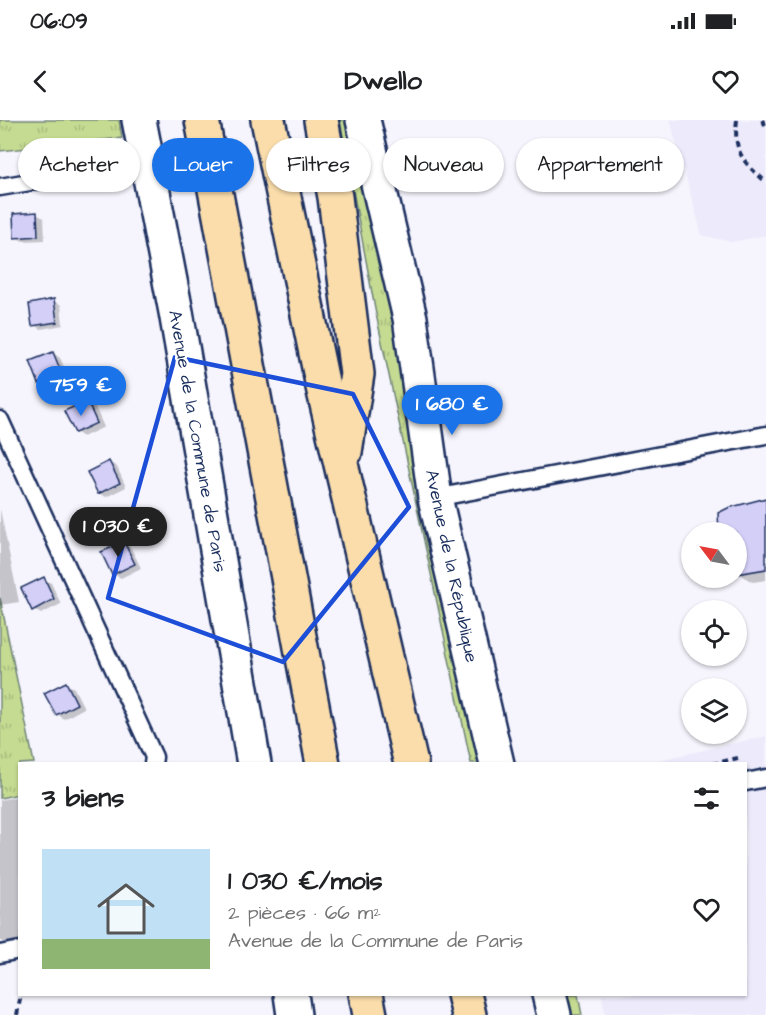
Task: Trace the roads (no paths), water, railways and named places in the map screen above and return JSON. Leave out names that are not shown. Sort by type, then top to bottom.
[{"type":"highway","points":[[202,120],[323,762]]},
{"type":"highway","points":[[268,120],[323,387],[411,762]]},
{"type":"highway","points":[[321,120],[335,197],[357,374],[343,469]]},
{"type":"highway","points":[[366,996],[370,1015]]},
{"type":"highway","points":[[464,996],[469,1015]]},
{"type":"main road","name":"Avenue de la Commune de Paris","points":[[139,120],[176,312],[254,762]]},
{"type":"main road","name":"Avenue de la République","points":[[363,120],[410,318],[435,498],[497,762]]},
{"type":"main road","points":[[291,996],[294,1015]]},
{"type":"main road","points":[[549,996],[554,1015]]},
{"type":"lane","points":[[0,187],[147,162]]},
{"type":"lane","points":[[0,420],[153,757],[153,762]]},
{"type":"lane","points":[[435,498],[766,435]]},
{"type":"lane","points":[[747,782],[766,778]]},
{"type":"lane","points":[[0,954],[18,950]]}]
